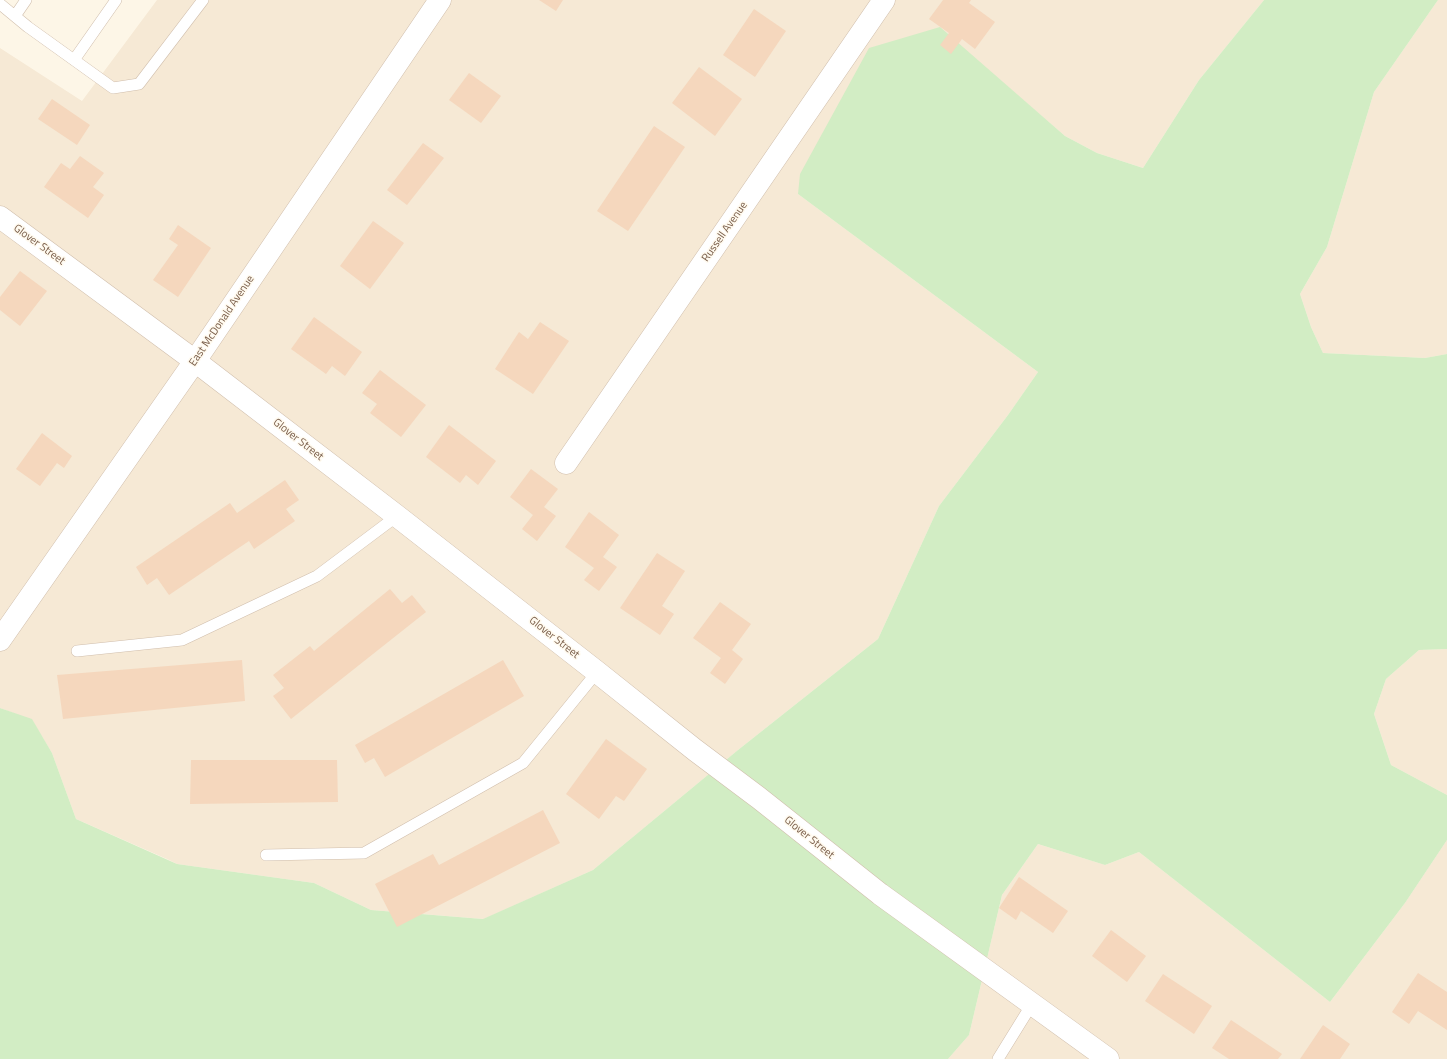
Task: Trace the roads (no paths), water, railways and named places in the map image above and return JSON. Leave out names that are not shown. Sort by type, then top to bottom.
[{"type":"street","name":"East McDonald Avenue","points":[[0,640],[195,361],[440,0]]},
{"type":"street","name":"Russell Avenue","points":[[566,463],[884,0]]},
{"type":"street","name":"Glover Street","points":[[0,217],[195,361],[397,516],[880,894],[1108,1059]]},
{"type":"lane","points":[[15,16],[26,0]]},
{"type":"lane","points":[[74,60],[116,0]]},
{"type":"lane","points":[[0,4],[113,88],[139,84],[203,0]]},
{"type":"lane","points":[[77,651],[182,640],[318,576],[397,516]]},
{"type":"lane","points":[[266,855],[364,853],[370,850],[523,763],[598,672]]},
{"type":"lane","points":[[998,1059],[1032,1004]]}]
